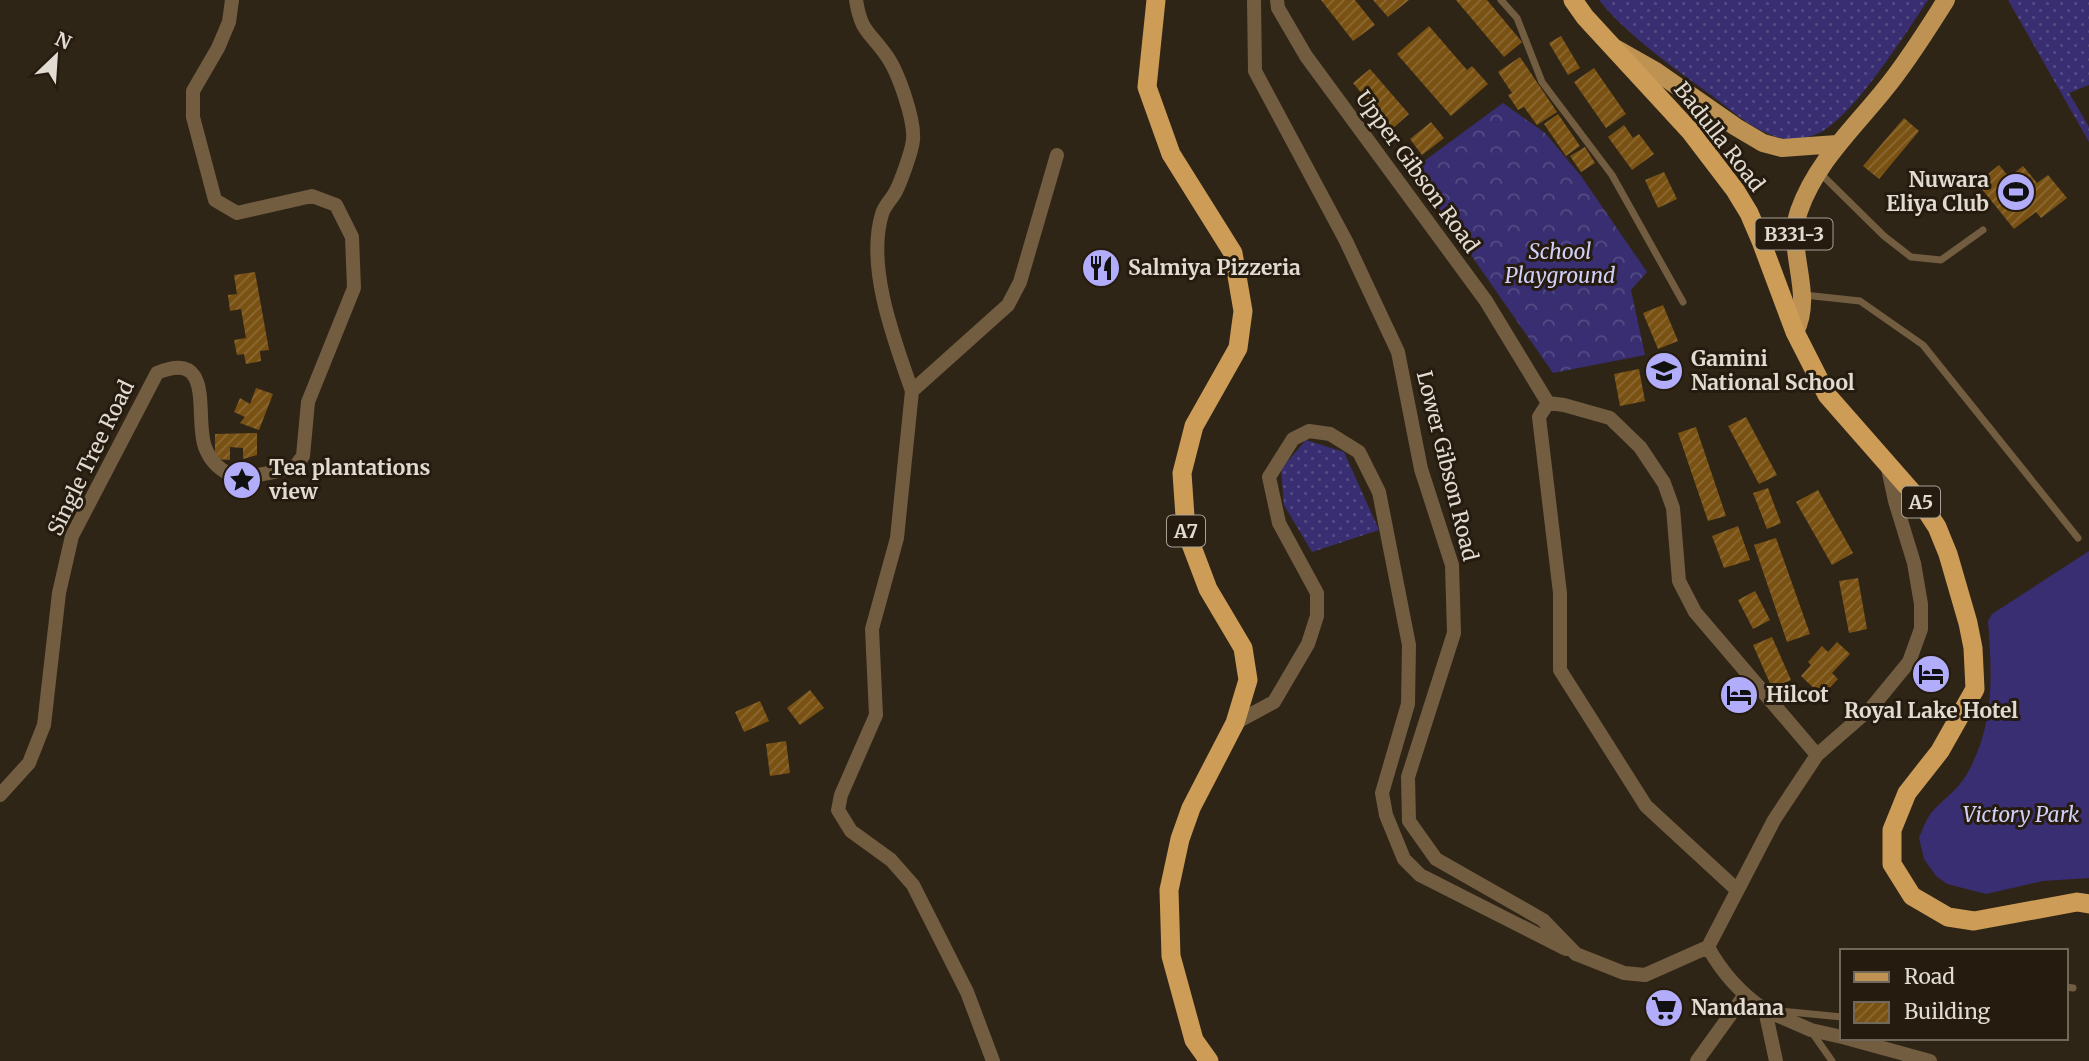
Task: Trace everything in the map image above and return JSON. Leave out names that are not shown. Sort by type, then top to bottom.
[{"type":"highway","name":"A7","points":[[1156,0],[1147,88],[1171,154],[1233,253],[1243,310],[1238,348],[1194,426],[1182,473],[1186,531],[1208,589],[1243,648],[1248,680],[1235,723],[1191,808],[1180,839],[1170,890],[1171,956],[1194,1040],[1209,1061]]},
{"type":"highway","name":"Badulla Road","points":[[1573,0],[1612,47],[1690,131],[1735,190],[1761,241],[1795,332],[1826,396],[1920,501],[1943,540],[1968,623],[1975,689],[1940,751],[1907,793],[1892,830],[1892,864],[1912,896],[1948,917],[1974,920],[2077,902],[2089,904]]},
{"type":"main road","name":"B331-3","points":[[1795,332],[1800,321],[1802,295],[1794,230],[1799,210],[1818,172],[1837,145],[1887,87],[1946,0]]},
{"type":"main road","points":[[1612,47],[1654,69],[1743,132],[1763,143],[1782,148],[1837,145]]},
{"type":"street","name":"Single Tree Road","points":[[0,795],[29,763],[44,725],[59,593],[72,536],[157,373],[171,367],[188,370],[199,383],[205,447],[219,470],[238,477],[294,468],[303,456],[308,402],[354,288],[352,237],[336,205],[312,196],[237,213],[215,200],[193,117],[193,91],[218,48],[229,22],[232,0]]},
{"type":"street","points":[[856,0],[866,34],[887,55],[904,88],[913,141],[897,189],[882,212],[877,243],[877,268],[896,345],[912,391],[897,538],[872,629],[876,715],[841,794],[838,810],[851,831],[891,860],[913,885],[967,992],[993,1061]]},
{"type":"street","name":"Lower Gibson Road","points":[[1254,0],[1255,71],[1346,241],[1398,352],[1422,469],[1452,565],[1454,633],[1408,776],[1409,821],[1436,859],[1543,920],[1576,954],[1624,973],[1645,975],[1708,947]]},
{"type":"street","name":"Upper Gibson Road","points":[[1277,0],[1306,56],[1486,301],[1548,403]]},
{"type":"street","points":[[912,391],[1008,305],[1020,282],[1056,155]]},
{"type":"street","points":[[1736,889],[1646,806],[1560,670],[1560,593],[1539,416],[1548,403],[1610,418],[1640,447],[1664,483],[1673,508],[1679,580],[1695,612],[1817,755]]},
{"type":"street","points":[[1235,723],[1274,702],[1308,644],[1314,626],[1317,593],[1279,523],[1269,477],[1293,439],[1309,431],[1329,434],[1359,452],[1379,492],[1409,645],[1408,704],[1382,793],[1386,815],[1404,859],[1420,874],[1576,954]]},
{"type":"street","points":[[1840,1037],[1811,1030],[1765,1010],[1744,996],[1718,965],[1708,947],[1774,820],[1817,755],[1872,707],[1909,662],[1921,629],[1921,604],[1914,563],[1895,501],[1887,463]]},
{"type":"street","points":[[1697,1061],[1744,996]]},
{"type":"street","points":[[1765,1010],[1776,1061]]},
{"type":"street","points":[[1851,1040],[1930,1061]]},
{"type":"lane","points":[[1501,0],[1517,18],[1542,82],[1612,175],[1683,302]]},
{"type":"lane","points":[[1818,172],[1884,236],[1911,257],[1941,260],[1983,230]]},
{"type":"lane","points":[[1802,295],[1860,301],[1923,345],[2078,538]]},
{"type":"lane","points":[[1765,1010],[1840,1017]]},
{"type":"lane","points":[[1811,1030],[1832,1061]]},
{"type":"green space","points":[[1599,0],[1928,0],[1879,72],[1849,109],[1821,132],[1790,139],[1759,130],[1740,117],[1648,48]]},
{"type":"green space","points":[[2008,0],[2089,0],[2089,85],[2069,93],[2089,127],[2089,142]]},
{"type":"green space","name":"School Playground","points":[[1503,103],[1545,133],[1581,176],[1647,272],[1631,290],[1645,355],[1553,373],[1412,170]]},
{"type":"green space","points":[[1306,440],[1344,452],[1379,530],[1312,552],[1284,505],[1281,469]]},
{"type":"green space","name":"Victory Park","points":[[2089,551],[2089,878],[2043,881],[1986,894],[1947,884],[1936,876],[1924,859],[1919,838],[1931,813],[1967,774],[1983,737],[1990,699],[1988,621],[1992,614]]},
{"type":"building","points":[[1321,0],[1355,0],[1375,25],[1353,41]]},
{"type":"building","points":[[1373,0],[1409,0],[1388,17]]},
{"type":"building","points":[[1456,0],[1487,0],[1522,42],[1504,57]]},
{"type":"building","points":[[1429,26],[1467,70],[1472,66],[1488,84],[1451,116],[1397,54]]},
{"type":"building","points":[[1561,36],[1580,68],[1568,75],[1549,43]]},
{"type":"building","points":[[1520,57],[1557,112],[1537,125],[1524,107],[1518,110],[1508,95],[1512,93],[1498,72]]},
{"type":"building","points":[[1594,68],[1626,114],[1606,128],[1574,82]]},
{"type":"building","points":[[1370,69],[1409,114],[1392,129],[1353,83]]},
{"type":"building","points":[[1558,114],[1580,146],[1566,156],[1544,124]]},
{"type":"building","points":[[1904,118],[1919,131],[1879,179],[1863,166]]},
{"type":"building","points":[[1431,122],[1444,138],[1422,155],[1410,139]]},
{"type":"building","points":[[1624,125],[1633,138],[1639,134],[1654,154],[1632,170],[1608,137]]},
{"type":"building","points":[[1585,147],[1595,163],[1581,172],[1570,156]]},
{"type":"building","points":[[1999,165],[2009,177],[2023,166],[2037,183],[2048,175],[2067,198],[2041,218],[2036,212],[2014,229],[1977,183]]},
{"type":"building","points":[[1664,172],[1677,199],[1658,208],[1645,180]]},
{"type":"building","points":[[255,272],[269,350],[260,351],[261,361],[246,364],[244,354],[237,355],[234,340],[246,338],[241,309],[230,311],[228,295],[237,294],[234,275]]},
{"type":"building","points":[[1663,305],[1678,341],[1658,349],[1643,313]]},
{"type":"building","points":[[1639,369],[1645,401],[1620,406],[1614,374]]},
{"type":"building","points":[[256,388],[273,394],[259,430],[240,423],[245,417],[234,412],[240,398],[250,404]]},
{"type":"building","points":[[1746,417],[1777,475],[1759,484],[1728,426]]},
{"type":"building","points":[[1696,427],[1726,516],[1708,521],[1678,433]]},
{"type":"building","points":[[257,433],[257,455],[243,459],[243,448],[230,447],[230,460],[215,459],[215,434]]},
{"type":"building","points":[[1768,488],[1781,523],[1767,529],[1753,493]]},
{"type":"building","points":[[1818,490],[1853,553],[1832,565],[1796,502]]},
{"type":"building","points":[[1738,526],[1750,560],[1724,568],[1712,536]]},
{"type":"building","points":[[1776,538],[1810,634],[1787,642],[1754,545]]},
{"type":"building","points":[[1858,578],[1867,629],[1849,633],[1839,581]]},
{"type":"building","points":[[1755,591],[1770,620],[1753,629],[1738,600]]},
{"type":"building","points":[[1772,637],[1791,680],[1772,688],[1753,645]]},
{"type":"building","points":[[1837,642],[1850,654],[1832,673],[1838,679],[1822,696],[1801,676],[1811,665],[1808,662],[1822,646],[1828,652]]},
{"type":"building","points":[[810,690],[824,708],[800,725],[787,708]]},
{"type":"building","points":[[760,701],[769,721],[744,732],[735,712]]},
{"type":"building","points":[[786,741],[790,773],[770,776],[766,744]]},
{"type":"place","name":"Nuwara Eliya Club","points":[[2016,192]]},
{"type":"place","name":"Salmiya Pizzeria","points":[[1101,268]]},
{"type":"place","name":"Gamini National School","points":[[1664,371]]},
{"type":"place","name":"Tea plantations view","points":[[242,480]]},
{"type":"place","name":"Royal Lake Hotel","points":[[1931,674]]},
{"type":"place","name":"Hilcot","points":[[1739,695]]},
{"type":"place","name":"Nandana","points":[[1664,1008]]}]
